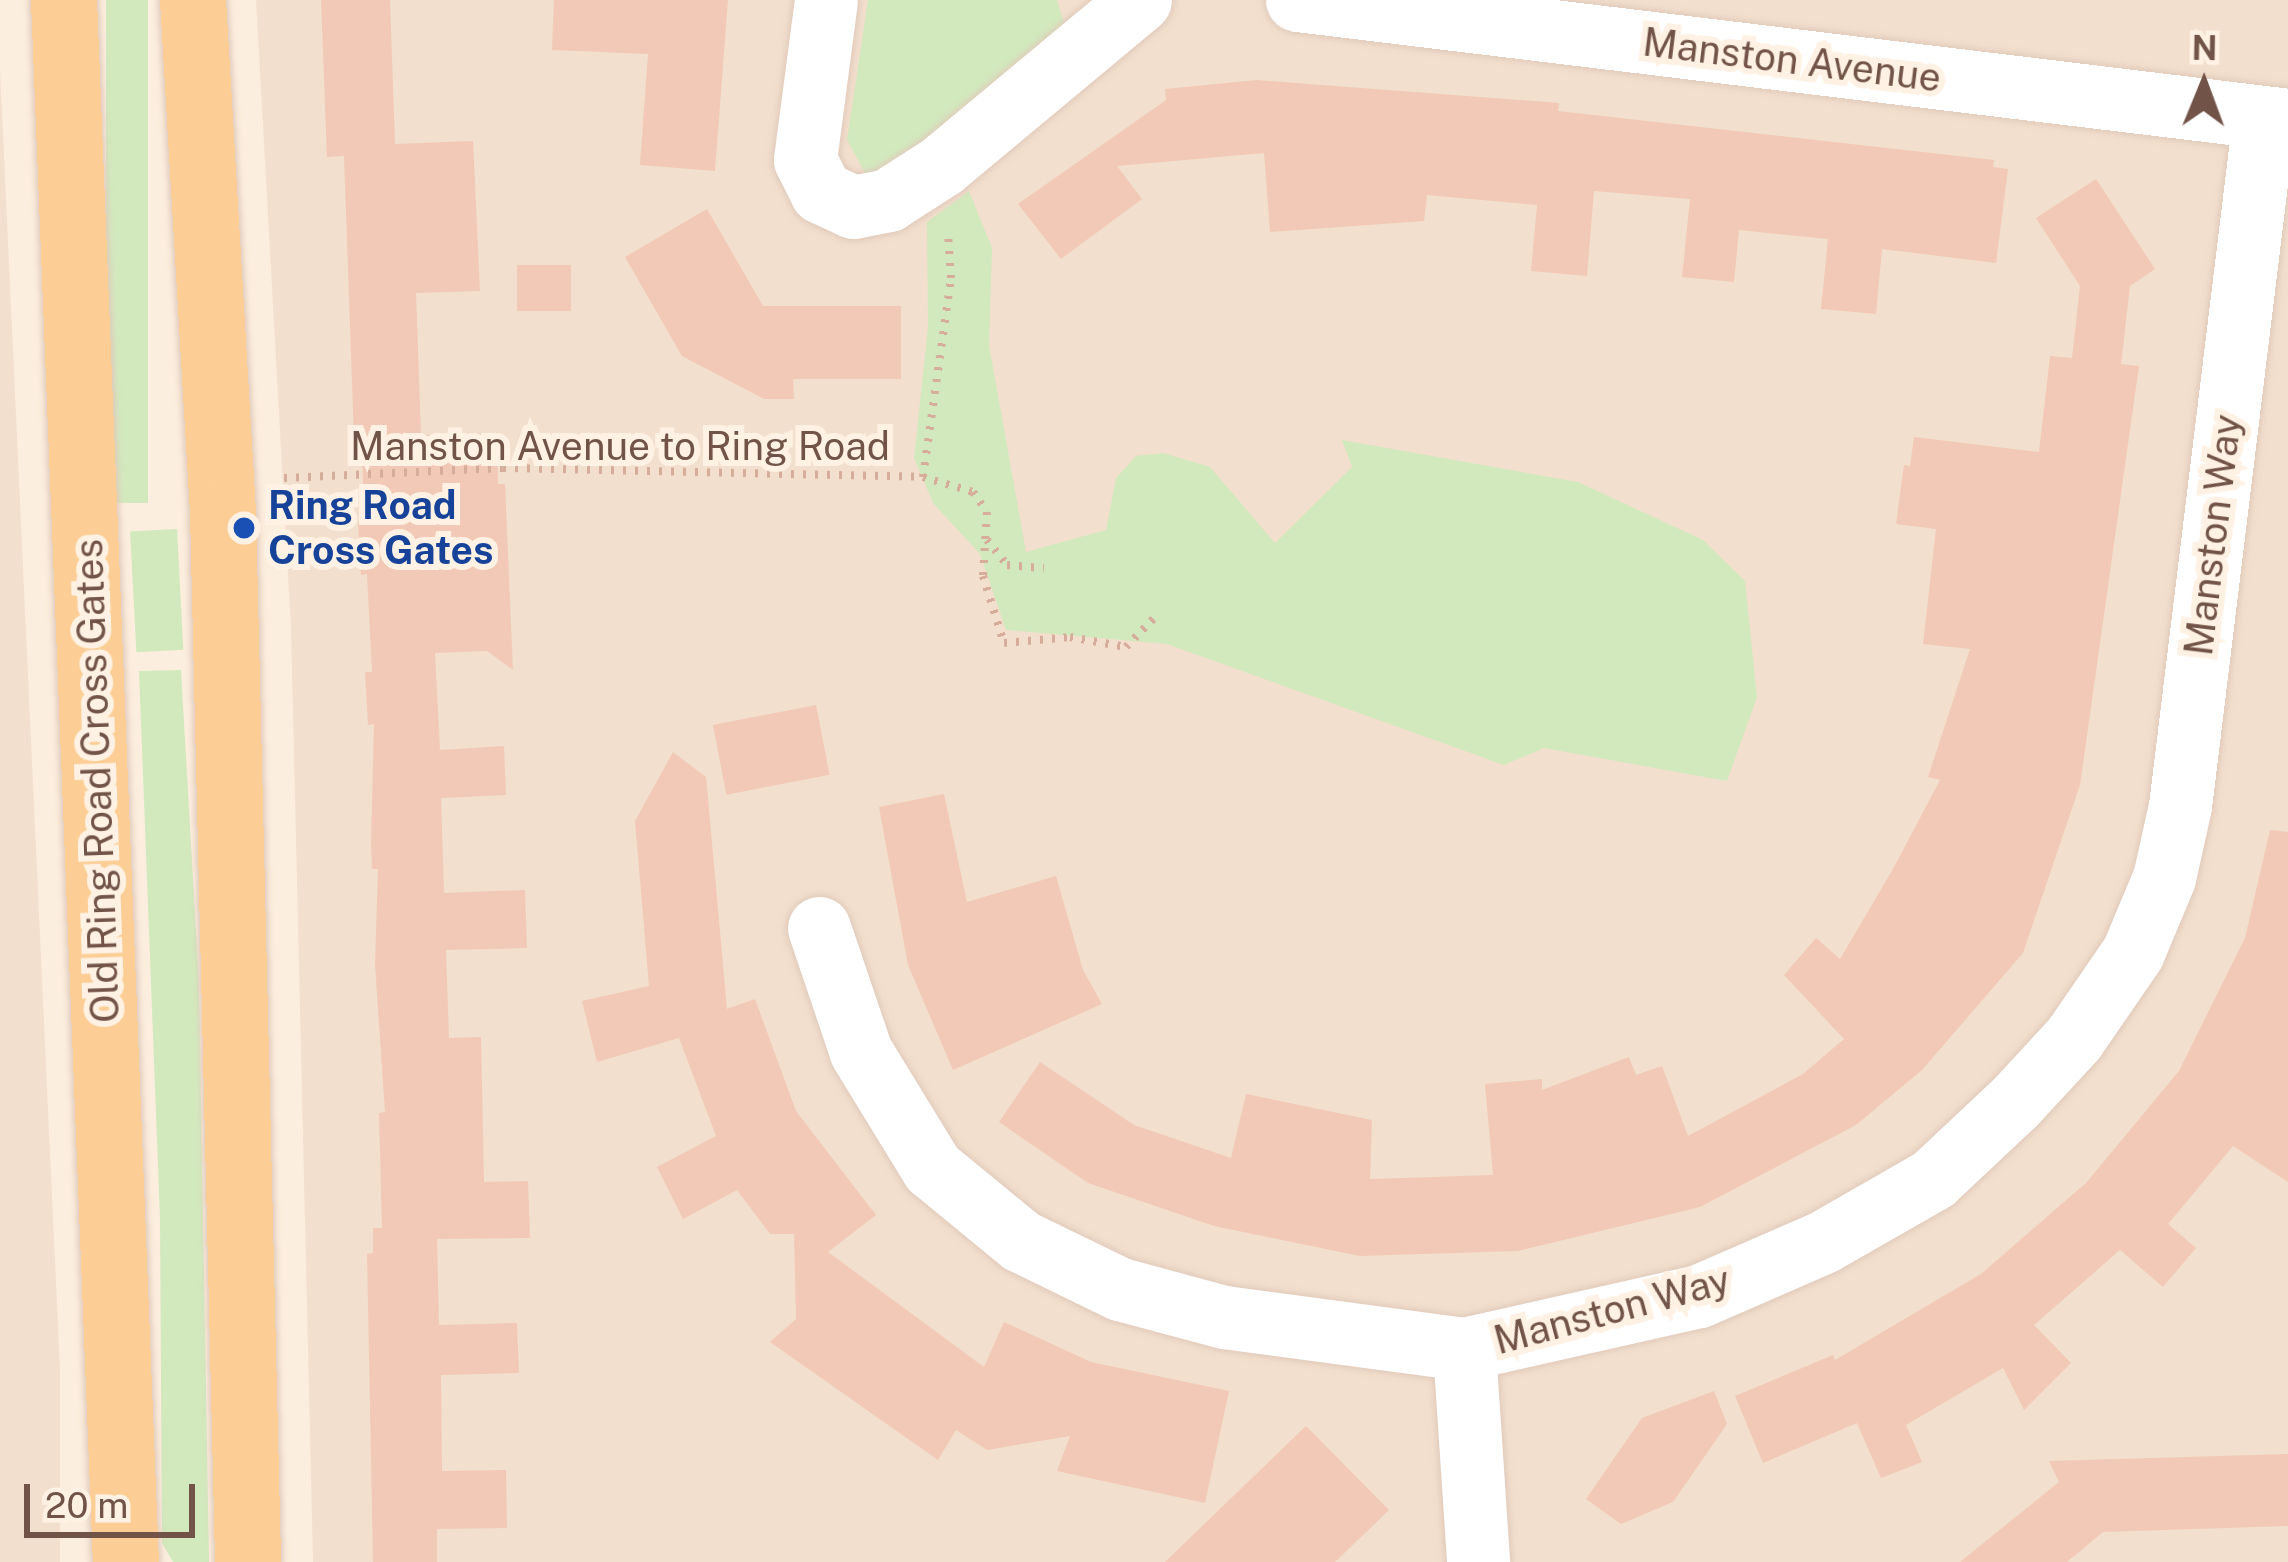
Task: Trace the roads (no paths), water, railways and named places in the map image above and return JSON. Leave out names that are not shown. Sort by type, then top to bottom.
[{"type":"main road","name":"Old Ring Road Cross Gates","points":[[64,0],[126,1562]]},
{"type":"main road","points":[[193,0],[220,481],[248,1562]]},
{"type":"street","points":[[826,0],[806,143],[811,177],[836,202],[871,207],[941,166],[1140,0]]},
{"type":"street","name":"Manston Avenue","points":[[1297,0],[2276,119]]},
{"type":"street","name":"Manston Way","points":[[819,928],[861,1052],[892,1113],[932,1168],[1021,1241],[1120,1289],[1224,1317],[1464,1349],[1699,1296],[1823,1242],[1933,1179],[2074,1038],[2133,952],[2164,878],[2180,806],[2276,119]]},
{"type":"street","points":[[1464,1349],[1478,1562]]},
{"type":"place","name":"Ring Road Cross Gates","points":[[244,528]]}]
